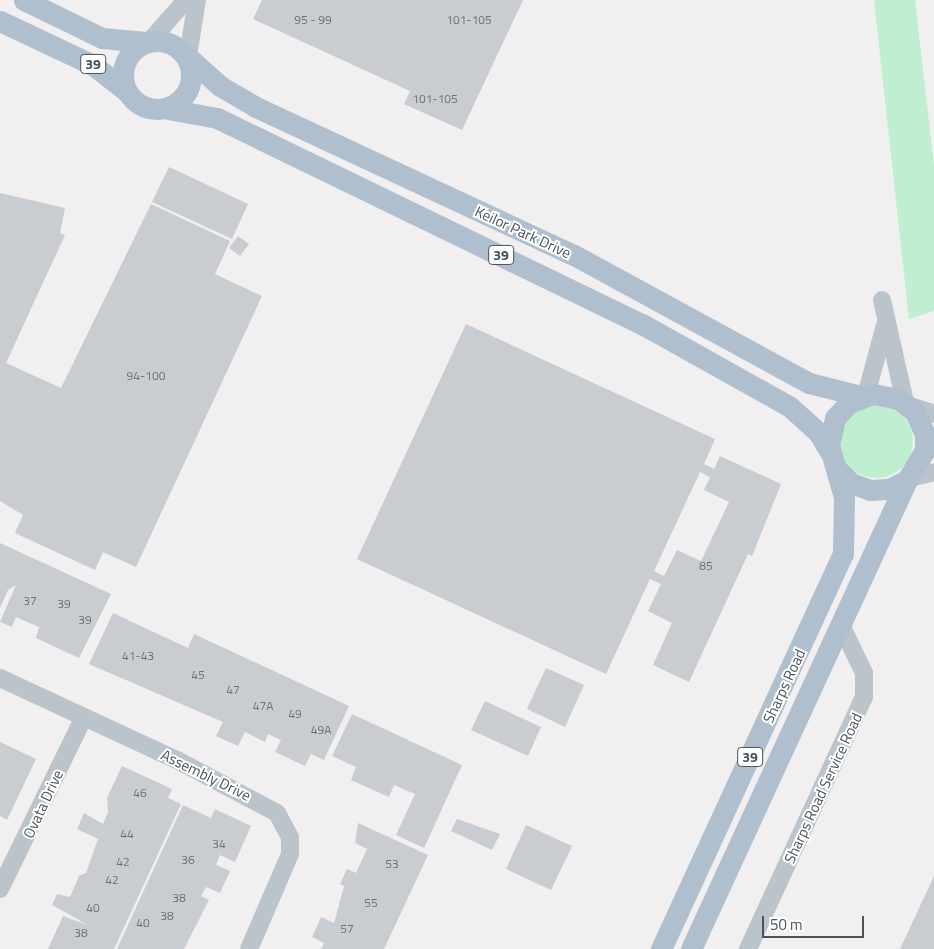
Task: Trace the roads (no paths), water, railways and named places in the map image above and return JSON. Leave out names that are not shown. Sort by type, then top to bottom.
[{"type":"main road","name":"39","points":[[24,0],[102,38],[174,46],[188,57]]},
{"type":"main road","name":"39","points":[[0,21],[93,65],[142,106],[168,109]]},
{"type":"main road","name":"39","points":[[125,90],[126,64],[148,42]]},
{"type":"main road","points":[[168,109],[187,87],[188,57]]},
{"type":"main road","name":"Keilor Park Drive","points":[[188,57],[220,86],[256,107],[574,255],[809,384],[863,396]]},
{"type":"main road","name":"Keilor Park Drive","points":[[168,109],[217,118],[642,324],[789,406],[818,432],[834,461]]},
{"type":"main road","name":"39","points":[[886,394],[907,404],[923,426],[925,442],[919,465],[908,479],[889,489],[870,490],[851,483],[834,461],[835,418],[863,396],[886,394]]},
{"type":"main road","name":"Sharps Road","points":[[660,949],[841,560],[847,526],[834,461]]},
{"type":"main road","name":"Sharps Road","points":[[691,949],[908,479]]},
{"type":"street","points":[[148,42],[186,0]]},
{"type":"street","points":[[188,57],[197,0]]},
{"type":"street","points":[[882,300],[886,325],[907,404],[934,414]]},
{"type":"street","points":[[863,396],[886,325]]},
{"type":"street","points":[[908,479],[934,472]]},
{"type":"street","name":"Sharps Road Service Road","points":[[748,949],[864,697],[864,672],[842,625]]},
{"type":"street","name":"Assembly Drive","points":[[0,678],[264,803],[282,820],[290,837],[290,854],[250,949]]},
{"type":"street","name":"Ovata Drive","points":[[0,889],[84,717]]}]
